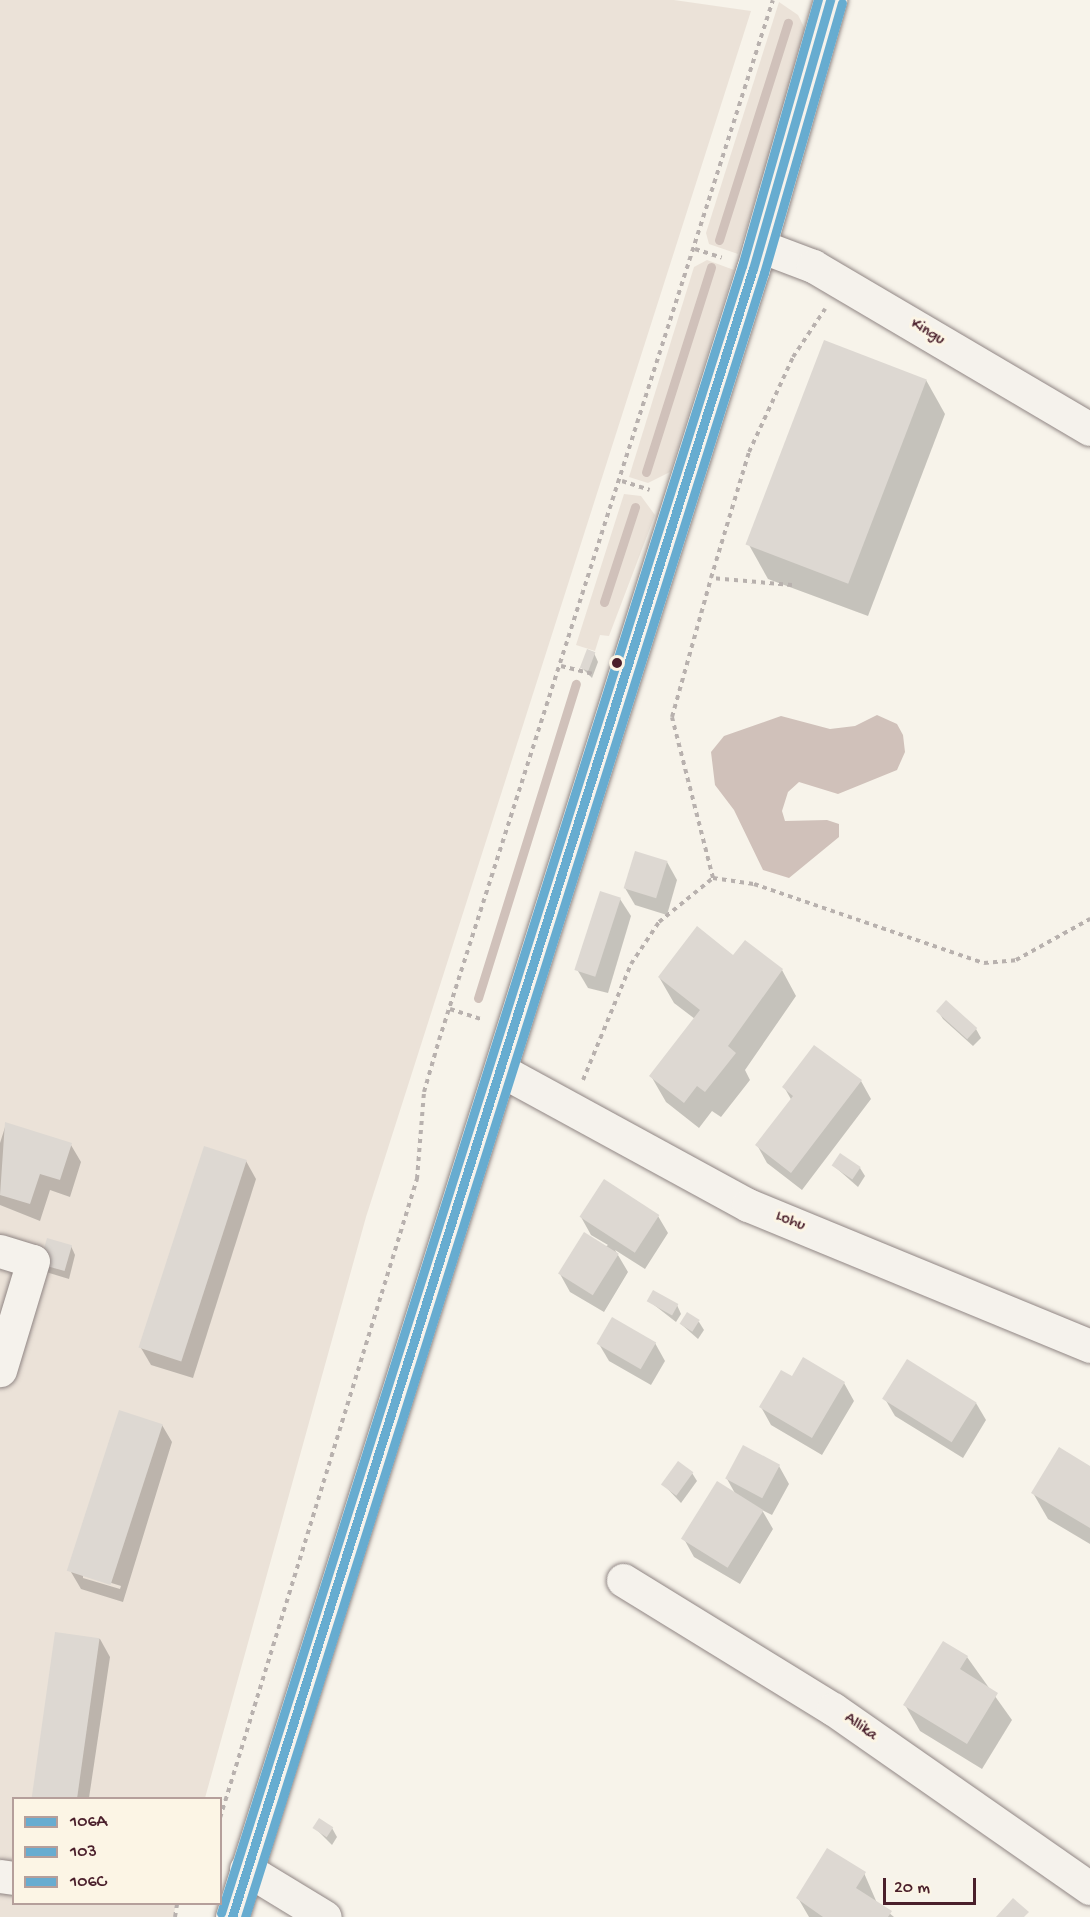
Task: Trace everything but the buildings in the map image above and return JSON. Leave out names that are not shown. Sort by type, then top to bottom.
[{"type":"street","points":[[230,1907],[246,1869],[502,1071],[759,246],[824,2]]},
{"type":"street","name":"Kingu","points":[[759,246],[843,284],[1090,429]]},
{"type":"street","name":"Lohu","points":[[502,1071],[748,1205],[1090,1346]]},
{"type":"street","points":[[0,1251],[33,1261],[0,1370]]},
{"type":"street","name":"Allika","points":[[623,1580],[833,1709],[1090,1888]]},
{"type":"street","points":[[246,1869],[325,1917]]},
{"type":"path","points":[[222,1812],[417,1179],[427,1082],[773,0]]},
{"type":"path","points":[[713,878],[672,717],[749,452],[793,357],[843,284]]},
{"type":"path","points":[[711,578],[792,585]]},
{"type":"path","points":[[561,666],[592,674],[595,666]]},
{"type":"path","points":[[571,1109],[631,964],[659,922],[713,878],[754,884],[984,963],[1016,960],[1090,919]]},
{"type":"shaded area","points":[[0,0],[674,0],[751,11],[366,1217],[205,1797],[12,1797],[12,1905],[176,1905],[173,1917],[0,1917]]},
{"type":"shaded area","points":[[779,2],[798,15],[805,29],[803,49],[738,254],[709,244],[706,233]]},
{"type":"shaded area","points":[[707,260],[734,270],[670,472],[648,483],[629,477],[694,267]]},
{"type":"shaded area","points":[[624,494],[641,496],[655,515],[609,636],[600,635],[595,651],[576,645]]},
{"type":"shaded area","points":[[877,715],[897,724],[903,735],[905,752],[897,770],[838,794],[799,782],[788,792],[782,811],[785,821],[827,820],[839,824],[839,837],[789,878],[763,870],[734,810],[715,785],[711,752],[724,736],[781,716],[830,729],[855,726]]},
{"type":"waterway","points":[[719,240],[788,23]]},
{"type":"waterway","points":[[646,472],[711,267]]},
{"type":"waterway","points":[[604,602],[635,507]]},
{"type":"waterway","points":[[478,998],[576,684]]},
{"type":"transit line","name":"106C","points":[[221,1913],[742,266],[818,0]]},
{"type":"transit line","name":"106A","points":[[232,1917],[753,269],[830,0]]},
{"type":"transit line","name":"103","points":[[245,1917],[764,273],[842,3]]}]
